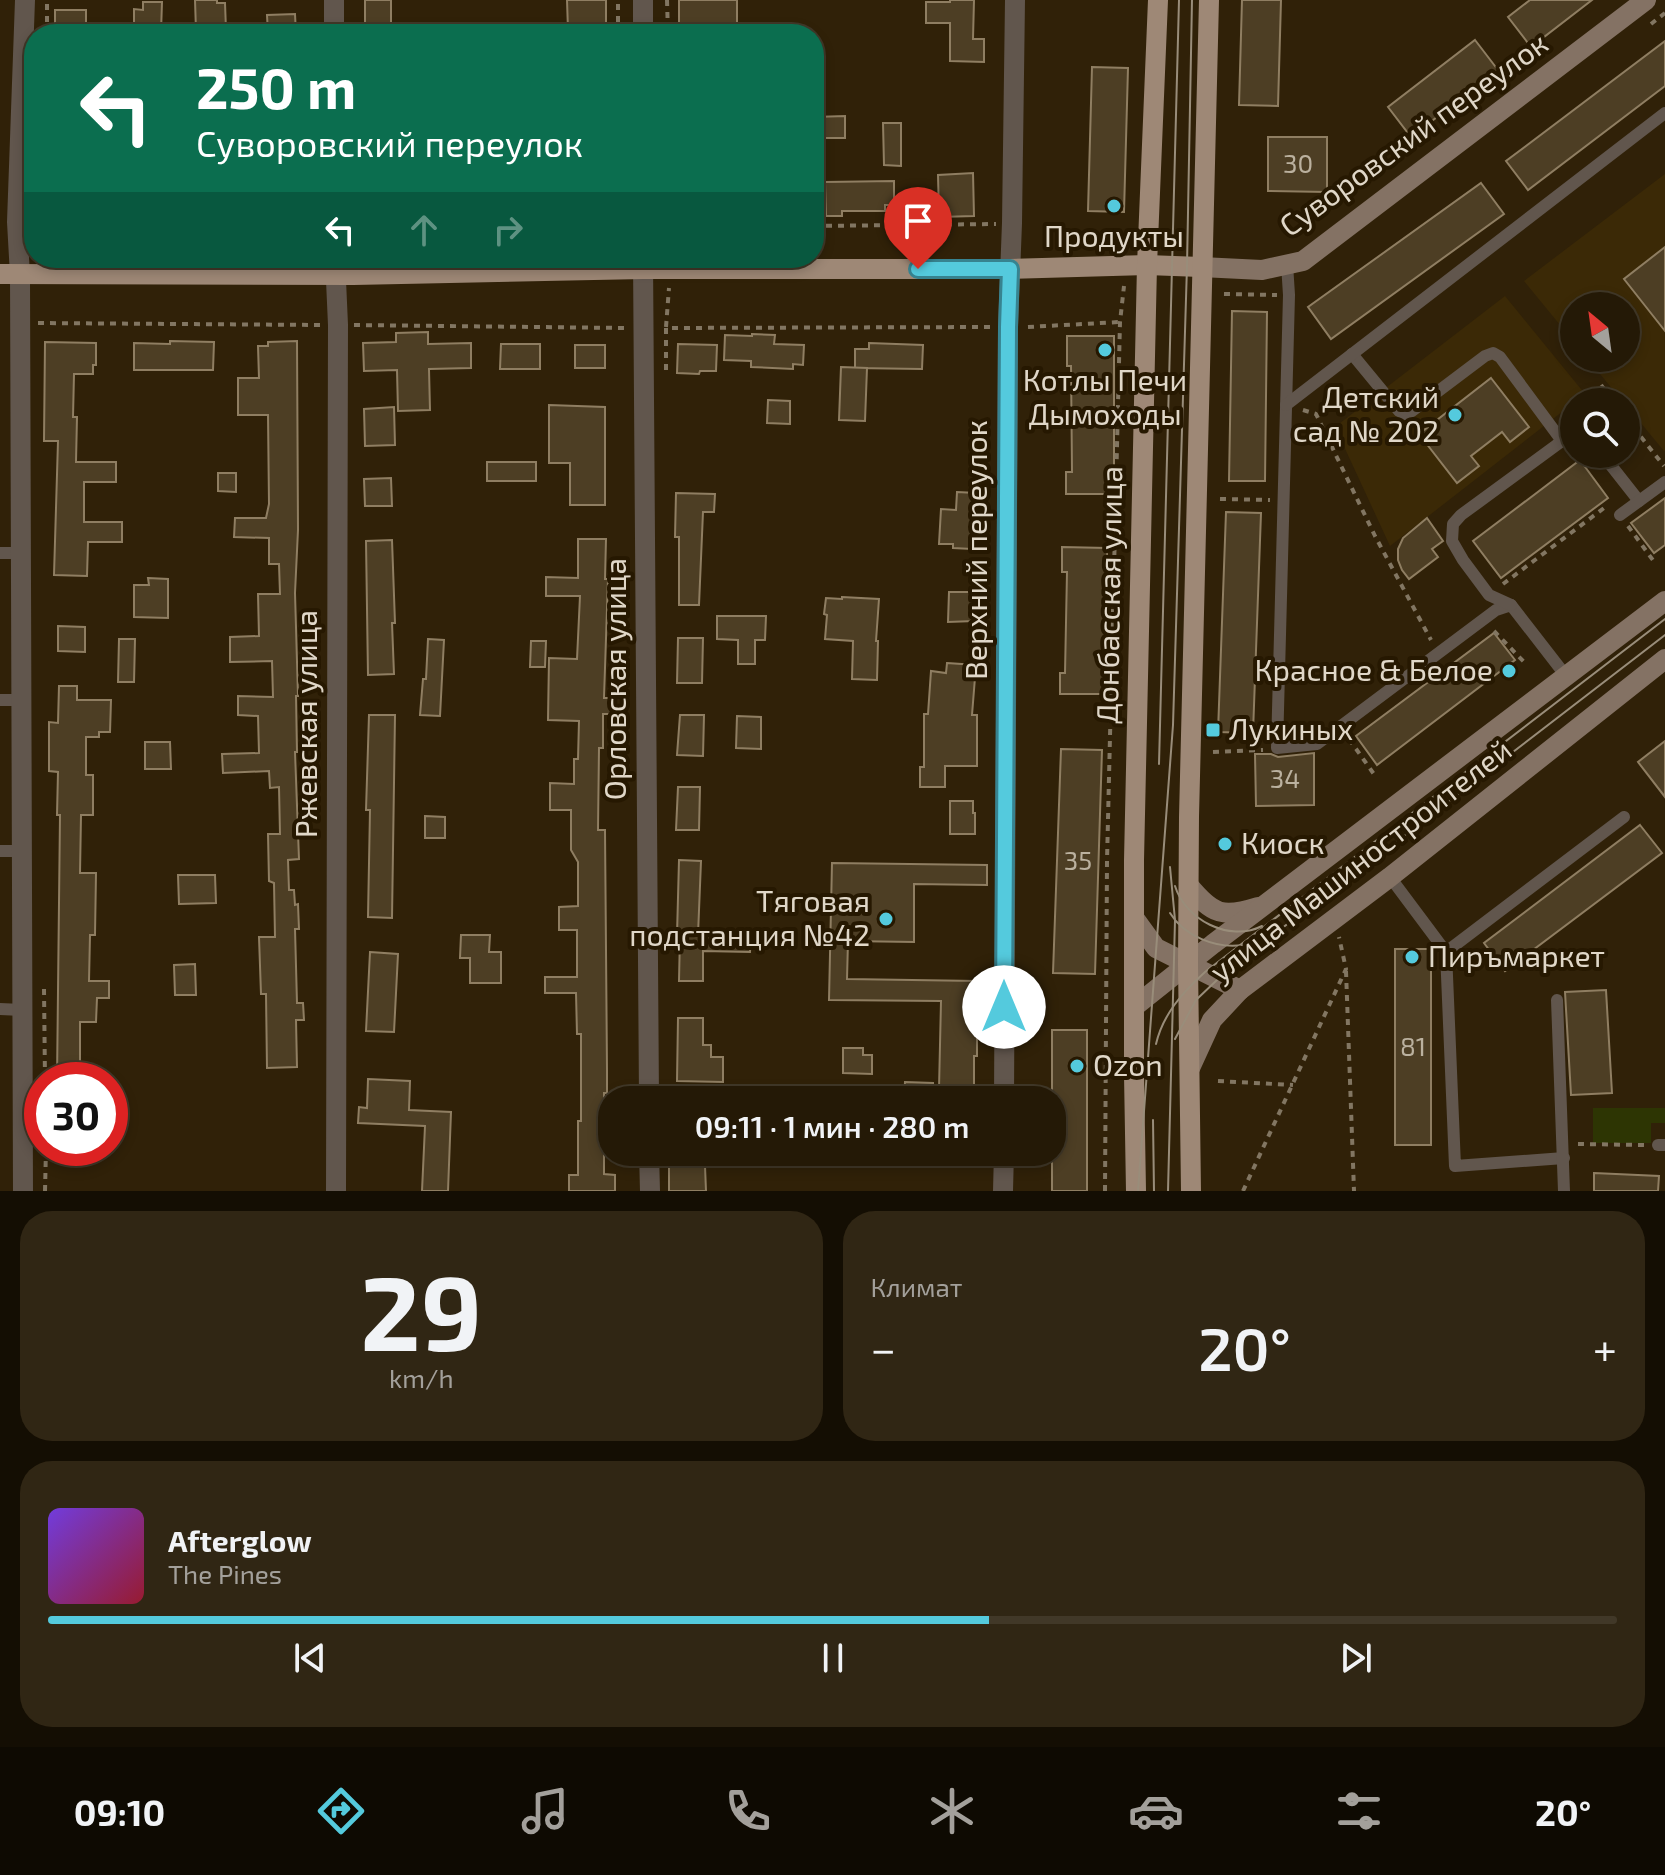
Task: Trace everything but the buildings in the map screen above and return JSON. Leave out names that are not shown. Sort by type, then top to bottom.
[{"type":"main road","name":"Донбасская улица","points":[[1136,1191],[1137,265],[1158,0]]},
{"type":"main road","points":[[1191,1191],[1189,886],[1209,0]]},
{"type":"main road","name":"Суворовский переулок","points":[[666,268],[1010,269],[1137,265],[1262,270],[1303,261],[1646,0]]},
{"type":"main road","name":"Суворовский переулок","points":[[10,275],[155,268]]},
{"type":"main road","name":"улица Машиностроителей","points":[[1134,1007],[1665,601]]},
{"type":"main road","name":"улица Машиностроителей","points":[[1190,1068],[1212,1020],[1240,990],[1390,877],[1665,659]]},
{"type":"main road","points":[[1189,886],[1216,912],[1238,913],[1266,905]]},
{"type":"main road","points":[[1135,919],[1156,948],[1240,990]]},
{"type":"street","points":[[24,24],[25,0]]},
{"type":"street","points":[[334,0],[334,24]]},
{"type":"street","points":[[643,0],[643,24]]},
{"type":"street","name":"Верхний переулок","points":[[1004,1086],[1008,327],[1015,0]]},
{"type":"street","points":[[23,1191],[21,851],[10,700],[10,275],[17,222],[24,28]]},
{"type":"street","name":"Ржевская улица","points":[[336,268],[336,1191]]},
{"type":"street","name":"Орловская улица","points":[[643,268],[649,1086]]},
{"type":"street","points":[[649,1166],[650,1191]]},
{"type":"street","points":[[1003,1191],[1004,1166]]},
{"type":"lane","points":[[1286,405],[1665,113]]},
{"type":"lane","points":[[1287,264],[1289,295],[1277,748],[1317,744],[1496,610],[1511,605]]},
{"type":"lane","points":[[1352,354],[1390,401],[1405,414],[1493,353],[1500,357],[1560,428]]},
{"type":"lane","points":[[1560,444],[1461,515],[1453,524],[1452,541],[1489,595],[1511,605],[1566,676]]},
{"type":"lane","points":[[1613,468],[1639,501]]},
{"type":"lane","points":[[1620,515],[1665,482]]},
{"type":"lane","points":[[1446,952],[1624,817]]},
{"type":"lane","points":[[0,851],[21,851]]},
{"type":"lane","points":[[1390,877],[1446,952],[1455,1166],[1564,1158]]},
{"type":"lane","points":[[1557,1000],[1564,1191]]},
{"type":"lane","points":[[0,1009],[22,1010]]},
{"type":"path","points":[[47,0],[47,24]]},
{"type":"path","points":[[618,0],[618,24]]},
{"type":"path","points":[[667,0],[668,24]]},
{"type":"path","points":[[824,226],[1012,223]]},
{"type":"path","points":[[1105,1191],[1107,861],[1120,322],[1137,265]]},
{"type":"path","points":[[666,375],[670,269]]},
{"type":"path","points":[[666,328],[1008,327],[1120,322]]},
{"type":"path","points":[[1286,405],[1316,414],[1375,536],[1434,644]]},
{"type":"path","points":[[1640,436],[1665,468]]},
{"type":"path","points":[[1220,499],[1283,500]]},
{"type":"path","points":[[1489,595],[1611,503],[1655,563]]},
{"type":"path","points":[[1483,621],[1526,664]]},
{"type":"path","points":[[1340,728],[1376,777]]},
{"type":"path","points":[[1213,752],[1277,748]]},
{"type":"path","points":[[1338,936],[1346,969],[1354,1191]]},
{"type":"path","points":[[1243,1191],[1346,969]]},
{"type":"path","points":[[1218,1081],[1293,1085]]},
{"type":"path","points":[[1571,1145],[1662,1145]]},
{"type":"path","points":[[45,1191],[46,1166]]},
{"type":"shaded area","points":[[1665,174],[1664,451],[1640,422],[1640,388],[1612,388],[1598,372],[1640,372],[1640,292],[1560,292],[1560,325],[1524,281]]},
{"type":"shaded area","name":"Детский сад № 202","points":[[1505,296],[1560,363],[1560,372],[1567,372],[1580,388],[1560,388],[1560,413],[1390,546],[1335,427]]},
{"type":"green space","points":[[1593,1108],[1665,1108],[1665,1123],[1651,1123],[1651,1143],[1593,1143]]},
{"type":"tram line","points":[[1159,764],[1179,0]]},
{"type":"tram line","points":[[1138,1191],[1173,725],[1192,0]]},
{"type":"tram line","points":[[1156,1044],[1175,1004],[1205,972],[1665,619]]},
{"type":"tram line","points":[[1175,1039],[1196,1000],[1218,979],[1665,635]]},
{"type":"tram line","points":[[1168,1191],[1175,920],[1170,867]]},
{"type":"tram line","points":[[1175,886],[1188,909],[1210,925],[1236,932],[1262,926]]},
{"type":"tram line","points":[[1170,913],[1184,928],[1202,939],[1222,945],[1243,945]]},
{"type":"tram line","points":[[1153,1120],[1154,1191]]},
{"type":"place","name":"Продукты","points":[[1114,206]]},
{"type":"place","name":"Котлы Печи Дымоходы","points":[[1105,350]]},
{"type":"place","name":"Детский сад № 202","points":[[1455,415]]},
{"type":"place","name":"Красное & Белое","points":[[1509,671]]},
{"type":"place","name":"Лукиных","points":[[1213,730]]},
{"type":"place","name":"Киоск","points":[[1225,844]]},
{"type":"place","name":"Тяговая подстанция №42","points":[[886,919]]},
{"type":"place","name":"Пиръмаркет","points":[[1412,957]]},
{"type":"place","name":"Ozon","points":[[1077,1066]]},
{"type":"route","points":[[918,269],[1010,269],[1004,1007]]}]
